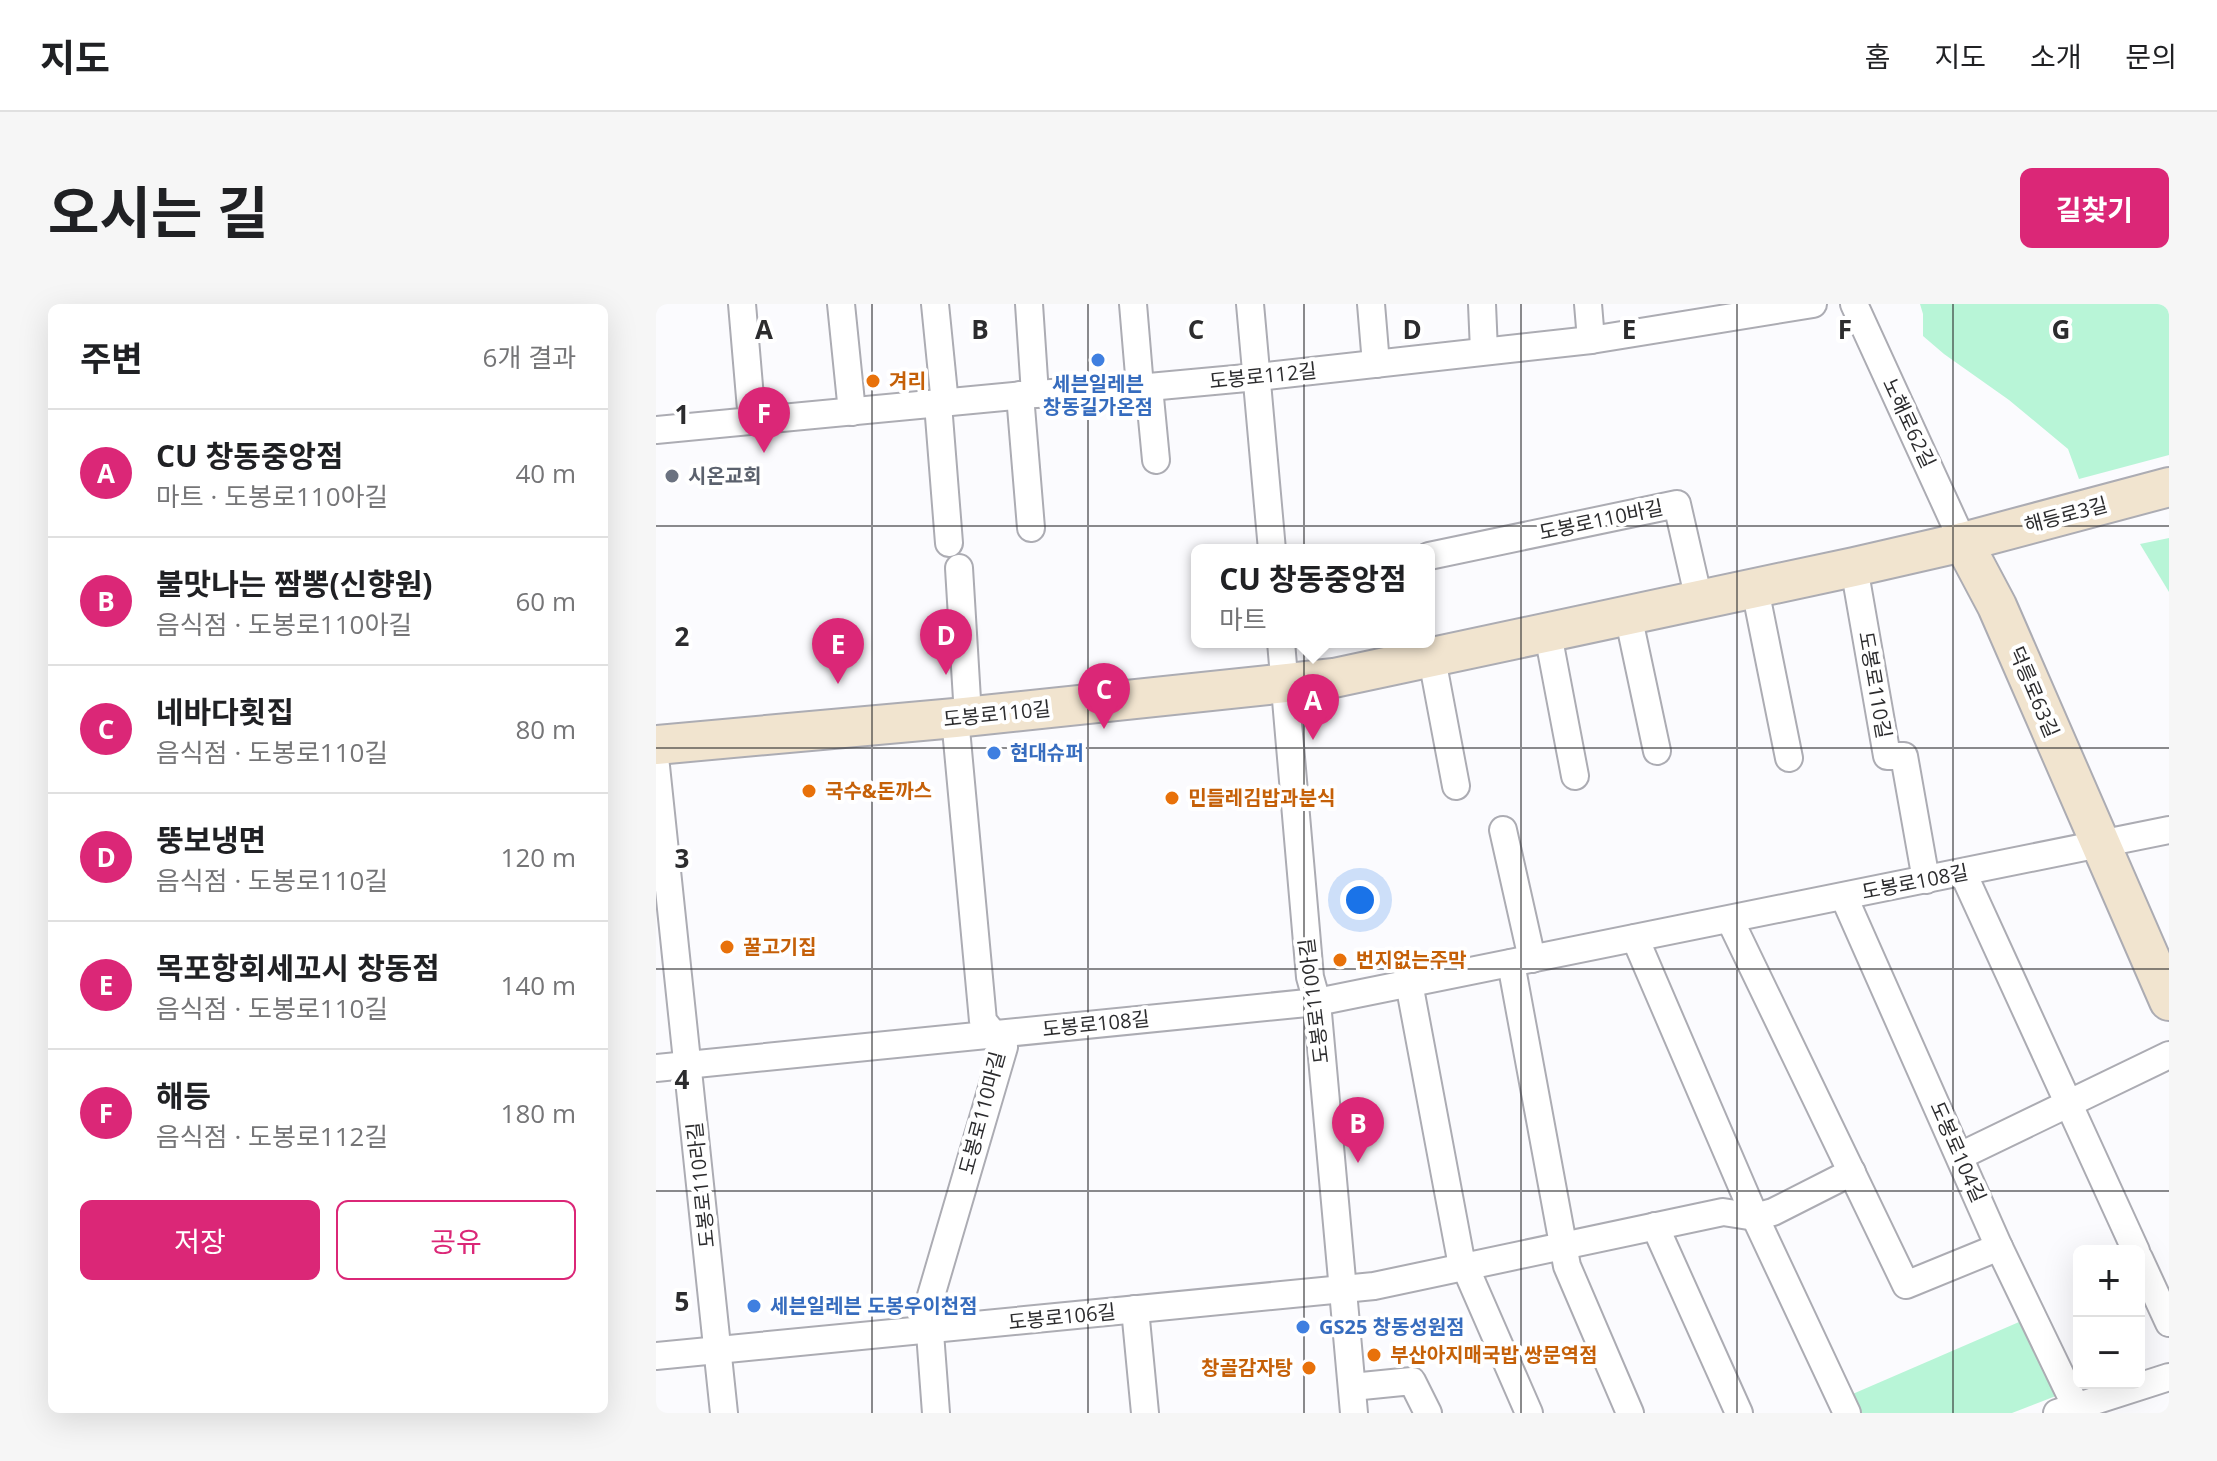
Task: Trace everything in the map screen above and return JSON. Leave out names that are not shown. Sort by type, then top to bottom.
[{"type":"street","points":[[742,304],[752,421]]},
{"type":"street","points":[[841,304],[852,412]]},
{"type":"street","points":[[935,304],[949,543]]},
{"type":"street","points":[[1029,304],[1031,528]]},
{"type":"street","points":[[1133,304],[1156,460]]},
{"type":"street","points":[[1250,304],[1271,544]]},
{"type":"street","points":[[1371,304],[1376,364]]},
{"type":"street","points":[[1482,304],[1484,351]]},
{"type":"street","points":[[1588,304],[1591,340]]},
{"type":"street","name":"도봉로112길","points":[[656,430],[1257,377],[1591,340],[1696,314],[1813,304]]},
{"type":"street","name":"노해로62길","points":[[1854,304],[1963,542]]},
{"type":"street","name":"해등로3길","points":[[1963,542],[2169,487]]},
{"type":"street","name":"도봉로110바길","points":[[1435,555],[1677,504],[1699,600]]},
{"type":"street","name":"도봉로110길","points":[[656,745],[1285,685],[1432,659],[1963,542]]},
{"type":"street","name":"덕릉로63길","points":[[1963,542],[1997,606],[2169,1001]]},
{"type":"street","name":"도봉로110길","points":[[1854,567],[1887,756],[1904,756],[1926,880]]},
{"type":"street","name":"도봉로110마길","points":[[936,1413],[928,1306],[1004,1047],[983,1021],[962,717],[959,568]]},
{"type":"street","points":[[1755,589],[1789,758]]},
{"type":"street","points":[[1628,615],[1657,751]]},
{"type":"street","points":[[1548,634],[1575,776]]},
{"type":"street","points":[[1282,648],[1285,685]]},
{"type":"street","points":[[1432,659],[1456,786]]},
{"type":"street","name":"도봉로110아길","points":[[1285,685],[1310,977],[1317,1002],[1353,1400]]},
{"type":"street","name":"도봉로110라길","points":[[656,766],[724,1413]]},
{"type":"street","points":[[1503,830],[1562,1246],[1567,1266],[1630,1413]]},
{"type":"street","points":[[2101,845],[2169,830]]},
{"type":"street","name":"도봉로108길","points":[[656,1068],[1317,1002],[2101,845]]},
{"type":"street","points":[[1963,873],[2133,1245]]},
{"type":"street","name":"도봉로104길","points":[[1844,897],[2070,1411],[2169,1377]]},
{"type":"street","points":[[1730,920],[1906,1285],[1999,1247]]},
{"type":"street","points":[[1635,938],[1755,1217],[1847,1413]]},
{"type":"street","points":[[1409,983],[1460,1255],[1529,1413]]},
{"type":"street","points":[[1960,1156],[2169,1055]]},
{"type":"street","points":[[1755,1217],[1773,1212],[1852,1172]]},
{"type":"street","name":"도봉로106길","points":[[656,1356],[1374,1286],[1723,1212],[1755,1217]]},
{"type":"street","points":[[1655,1226],[1739,1413]]},
{"type":"street","points":[[2145,1271],[2169,1323]]},
{"type":"street","points":[[1135,1309],[1145,1413]]},
{"type":"street","points":[[1353,1400],[1412,1381],[1428,1413]]},
{"type":"green space","points":[[1920,304],[2169,304],[2169,455],[2079,479],[2068,449],[1923,336]]},
{"type":"green space","points":[[2169,538],[2169,592],[2140,544]]},
{"type":"green space","points":[[2026,1319],[2061,1394],[2012,1413],[1860,1413],[1848,1396]]},
{"type":"place","name":"세븐일레븐 창동길가온점","points":[[1098,360]]},
{"type":"place","name":"겨리","points":[[873,381]]},
{"type":"place","name":"해등","points":[[764,453]]},
{"type":"place","name":"시온교회","points":[[672,476]]},
{"type":"place","name":"뚱보냉면","points":[[946,675]]},
{"type":"place","name":"목포항회세꼬시 창동점","points":[[838,684]]},
{"type":"place","name":"네바다횟집","points":[[1104,729]]},
{"type":"place","name":"CU 창동중앙점","points":[[1313,740]]},
{"type":"place","name":"현대슈퍼","points":[[994,753]]},
{"type":"place","name":"국수&돈까스","points":[[809,791]]},
{"type":"place","name":"민들레김밥과분식","points":[[1172,798]]},
{"type":"place","name":"꿀고기집","points":[[727,947]]},
{"type":"place","name":"번지없는주막","points":[[1340,960]]},
{"type":"place","name":"불맛나는 짬뽕(신향원)","points":[[1358,1163]]},
{"type":"place","name":"세븐일레븐 도봉우이천점","points":[[754,1306]]},
{"type":"place","name":"GS25 창동성원점","points":[[1303,1327]]},
{"type":"place","name":"부산아지매국밥 쌍문역점","points":[[1374,1355]]},
{"type":"place","name":"창골감자탕","points":[[1309,1368]]}]
